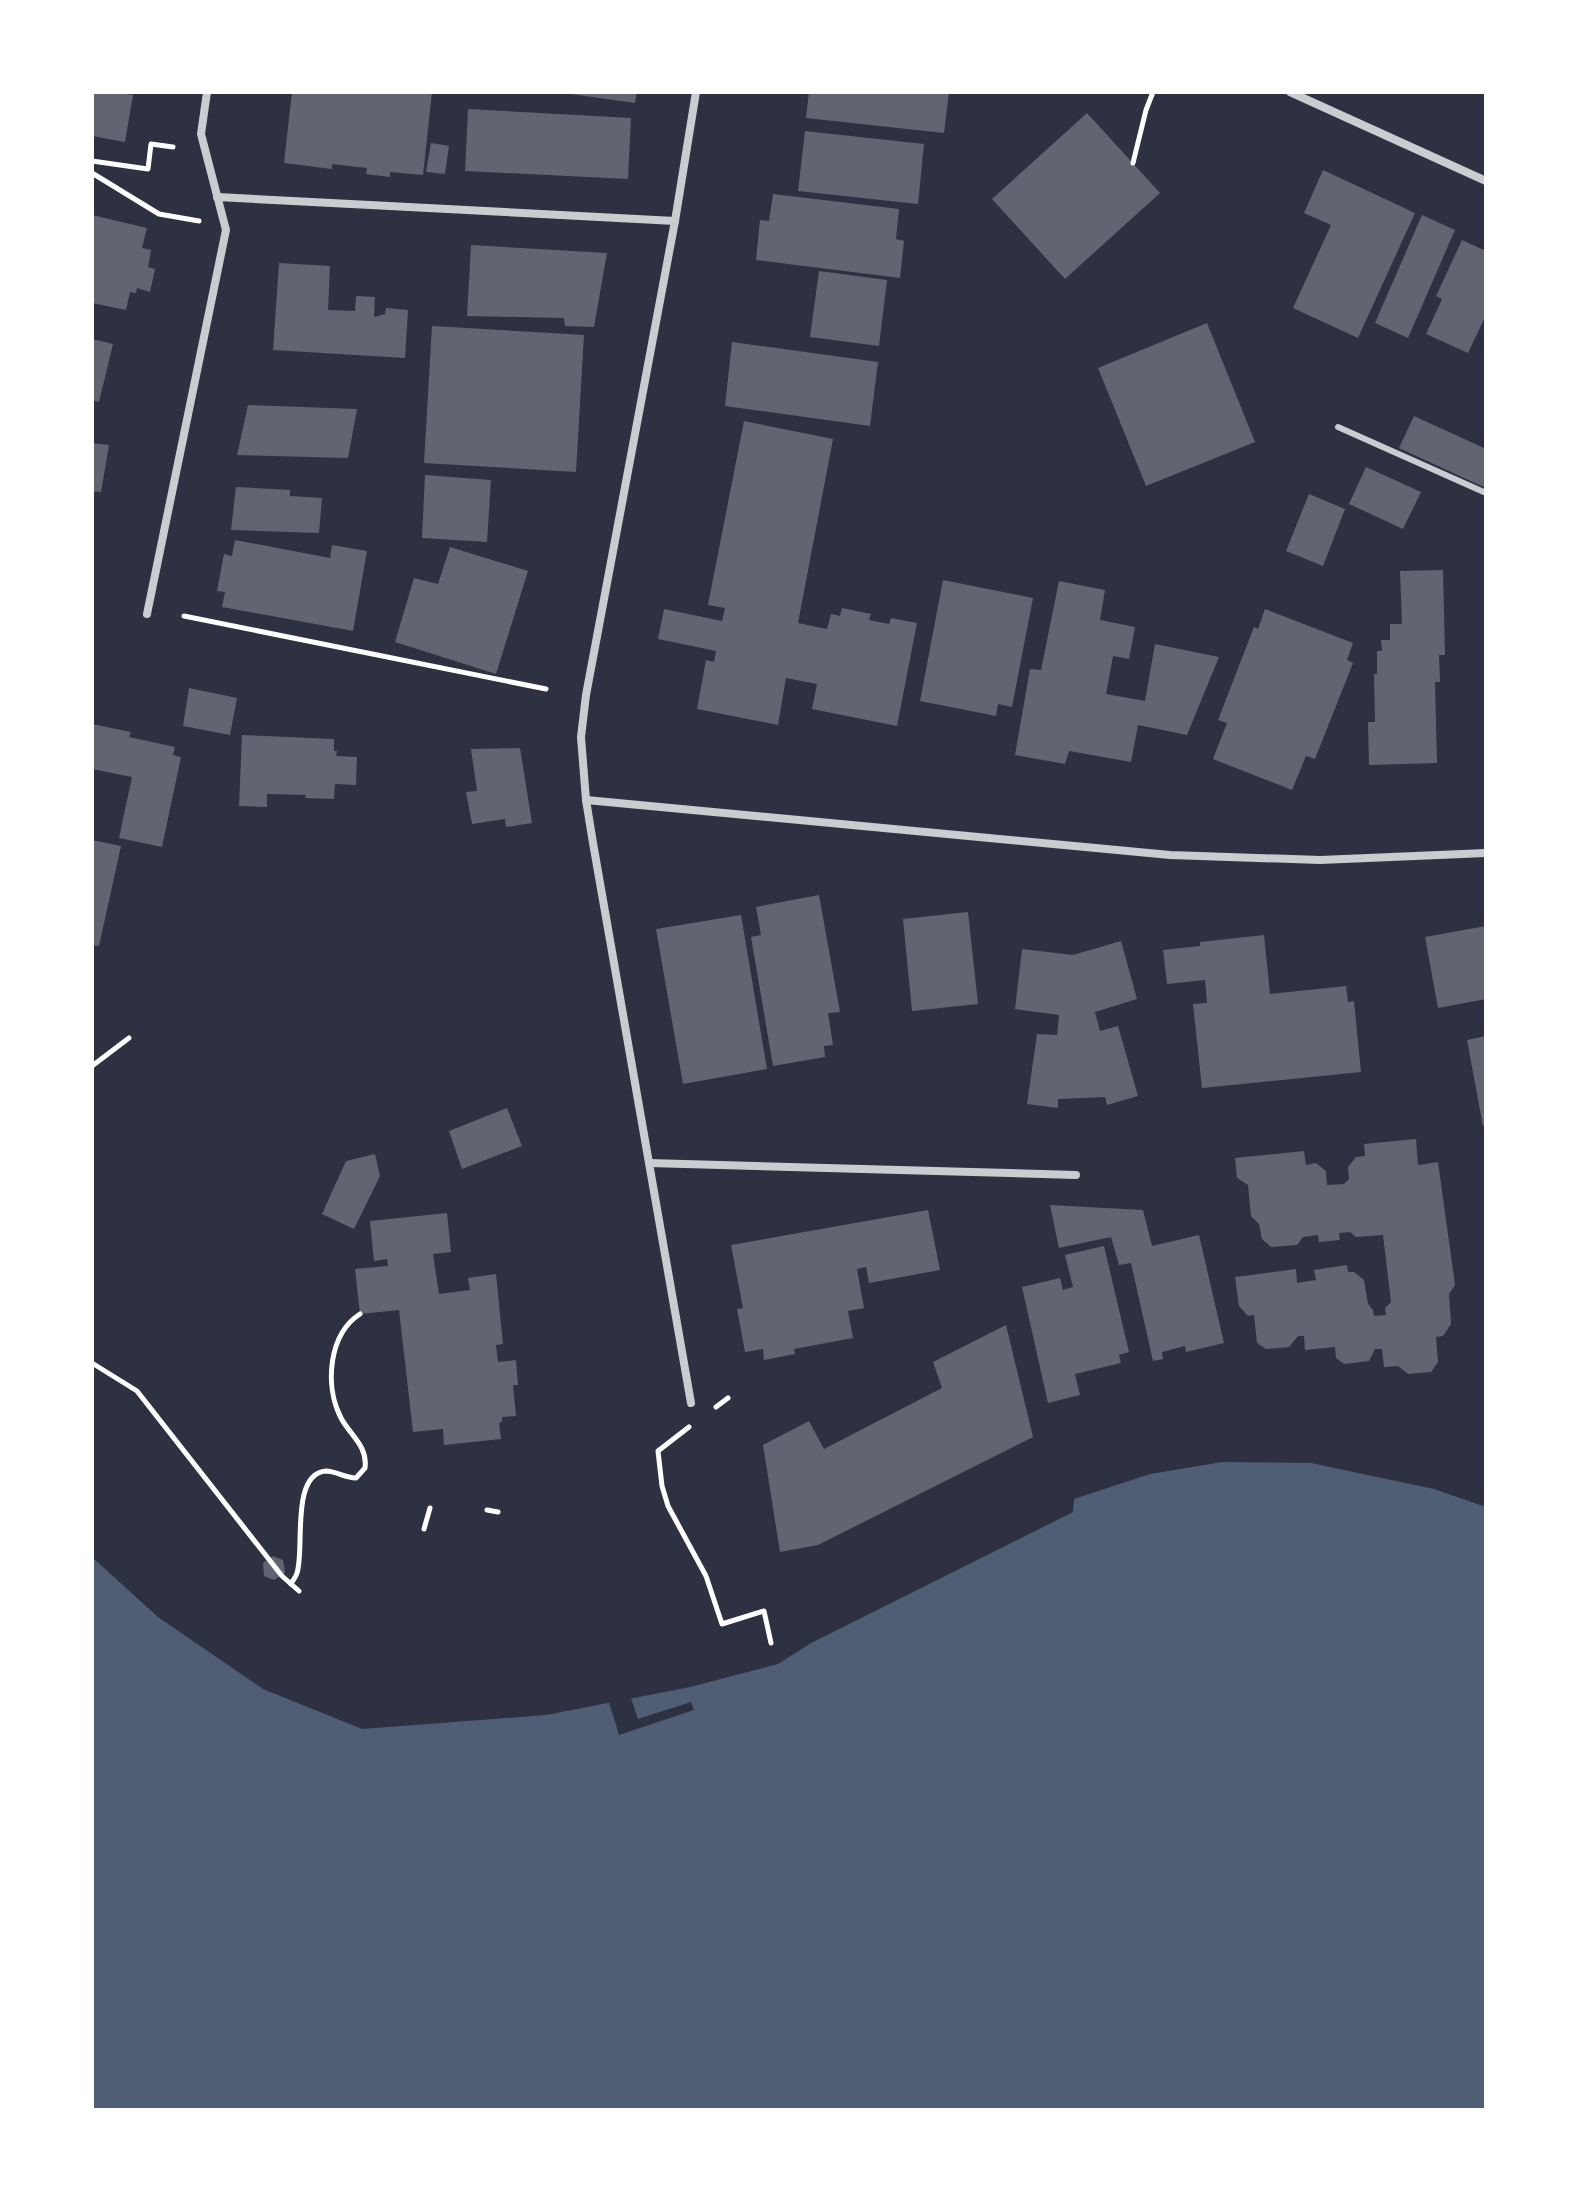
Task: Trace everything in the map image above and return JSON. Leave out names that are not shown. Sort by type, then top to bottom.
[{"type":"street","points":[[147,614],[226,230],[201,134],[207,92]]},
{"type":"street","points":[[691,1403],[586,800],[581,737],[586,695],[675,221],[696,92]]},
{"type":"street","points":[[1290,92],[1486,181]]},
{"type":"street","points":[[217,197],[675,221]]},
{"type":"street","points":[[586,800],[1170,855],[1320,860],[1486,853]]},
{"type":"street","points":[[649,1163],[1076,1175]]},
{"type":"lane","points":[[1338,427],[1486,493]]},
{"type":"path","points":[[1133,163],[1153,92]]},
{"type":"path","points":[[92,161],[148,169],[151,144],[173,147]]},
{"type":"path","points":[[92,173],[159,214],[201,221]]},
{"type":"path","points":[[184,616],[546,689]]},
{"type":"path","points":[[92,1066],[129,1038]]},
{"type":"path","points":[[291,1584],[297,1573],[301,1546],[302,1498],[311,1479],[327,1471],[356,1478],[365,1468],[364,1451],[342,1420],[337,1406],[333,1375],[335,1344],[351,1320],[360,1314]]},
{"type":"path","points":[[92,1363],[137,1391],[268,1559],[299,1591]]},
{"type":"path","points":[[658,1451],[668,1506],[706,1576],[722,1624],[764,1611],[771,1643]]},
{"type":"path","points":[[424,1529],[430,1508]]},
{"type":"path","points":[[487,1510],[498,1512]]},
{"type":"water","points":[[1222,1462],[1311,1463],[1434,1489],[1486,1507],[1486,2110],[92,2110],[92,1557],[158,1617],[263,1689],[362,1729],[546,1715],[690,1687],[778,1664],[811,1643],[1073,1512],[1074,1499],[1150,1474]]},
{"type":"pier","points":[[630,1695],[638,1719],[691,1702],[694,1710],[619,1735],[608,1699]]},
{"type":"building","points":[[92,92],[133,95],[125,142],[92,136]]},
{"type":"building","points":[[292,92],[432,92],[423,175],[390,172],[390,177],[366,174],[367,168],[332,164],[332,169],[284,163]]},
{"type":"building","points":[[571,92],[637,92],[635,103]]},
{"type":"building","points":[[809,92],[949,92],[944,133],[806,118]]},
{"type":"building","points":[[468,109],[631,118],[628,179],[465,171]]},
{"type":"building","points":[[1087,113],[1160,193],[1065,279],[992,199]]},
{"type":"building","points":[[805,131],[924,144],[918,204],[798,191]]},
{"type":"building","points":[[431,143],[449,146],[445,174],[426,172]]},
{"type":"building","points":[[1323,170],[1415,213],[1358,338],[1293,308],[1331,225],[1304,213]]},
{"type":"building","points":[[773,194],[899,209],[896,239],[904,241],[900,278],[756,260],[760,220],[769,221]]},
{"type":"building","points":[[92,215],[147,228],[142,248],[151,250],[148,267],[155,269],[150,292],[137,288],[136,293],[130,292],[126,310],[92,303]]},
{"type":"building","points":[[1422,215],[1455,230],[1408,338],[1375,323]]},
{"type":"building","points":[[1462,240],[1486,251],[1486,318],[1468,353],[1426,334],[1442,299],[1436,296]]},
{"type":"building","points":[[471,245],[607,253],[594,327],[565,326],[564,318],[467,316]]},
{"type":"building","points":[[279,263],[330,266],[328,310],[355,311],[356,296],[375,297],[374,317],[385,314],[386,308],[408,310],[405,358],[273,350]]},
{"type":"building","points":[[819,271],[887,280],[879,346],[810,337]]},
{"type":"building","points":[[1207,323],[1255,442],[1146,486],[1098,368]]},
{"type":"building","points":[[432,326],[584,335],[576,472],[424,463]]},
{"type":"building","points":[[92,339],[113,344],[99,402],[92,400]]},
{"type":"building","points":[[732,342],[878,362],[870,426],[725,406]]},
{"type":"building","points":[[248,405],[357,409],[348,458],[237,455]]},
{"type":"building","points":[[1414,416],[1486,449],[1486,488],[1399,448]]},
{"type":"building","points":[[744,421],[833,439],[798,623],[827,629],[831,614],[840,616],[842,608],[871,614],[869,620],[889,624],[891,618],[917,623],[897,726],[812,709],[817,684],[786,678],[778,725],[697,709],[706,660],[714,662],[716,651],[658,639],[664,609],[722,621],[725,608],[708,605]]},
{"type":"building","points":[[92,443],[109,445],[101,492],[92,491]]},
{"type":"building","points":[[1366,467],[1421,492],[1403,529],[1349,504]]},
{"type":"building","points":[[425,475],[491,480],[487,542],[422,538]]},
{"type":"building","points":[[236,487],[290,490],[290,496],[322,498],[319,533],[231,530]]},
{"type":"building","points":[[1309,494],[1345,509],[1323,566],[1286,551]]},
{"type":"building","points":[[235,540],[330,558],[332,545],[367,551],[353,631],[222,607],[225,592],[217,591],[224,554],[232,556]]},
{"type":"building","points":[[450,547],[528,571],[496,674],[395,642],[414,578],[438,584]]},
{"type":"building","points":[[1443,570],[1445,655],[1439,655],[1440,682],[1435,682],[1437,763],[1369,765],[1368,722],[1375,722],[1377,651],[1382,651],[1381,640],[1390,640],[1390,624],[1402,624],[1400,571]]},
{"type":"building","points":[[943,580],[1033,598],[1012,707],[998,704],[996,716],[920,701]]},
{"type":"building","points":[[1059,581],[1105,590],[1100,620],[1135,627],[1129,659],[1113,656],[1106,694],[1145,701],[1155,644],[1219,657],[1187,735],[1138,725],[1131,762],[1069,751],[1065,764],[1015,755],[1030,669],[1041,670]]},
{"type":"building","points":[[1265,609],[1353,643],[1347,660],[1353,663],[1315,759],[1306,756],[1292,790],[1213,759],[1227,723],[1218,720],[1254,627],[1258,629]]},
{"type":"building","points":[[189,688],[237,698],[230,735],[183,726]]},
{"type":"building","points":[[92,724],[131,732],[129,737],[175,747],[173,755],[181,757],[162,847],[119,838],[132,777],[92,769]]},
{"type":"building","points":[[242,735],[334,739],[336,756],[357,757],[356,785],[335,784],[334,799],[267,794],[267,807],[239,806]]},
{"type":"building","points":[[520,748],[532,823],[506,827],[505,819],[472,824],[466,792],[477,791],[471,749]]},
{"type":"building","points":[[92,840],[121,846],[99,946],[92,945]]},
{"type":"building","points":[[819,895],[840,1012],[828,1013],[833,1045],[824,1046],[825,1057],[773,1066],[751,937],[761,935],[756,907]]},
{"type":"building","points":[[968,912],[978,1004],[912,1011],[903,919]]},
{"type":"building","points":[[741,915],[767,1069],[683,1084],[656,929]]},
{"type":"building","points":[[1486,926],[1486,999],[1438,1008],[1425,937]]},
{"type":"building","points":[[1264,935],[1270,994],[1346,986],[1348,1002],[1354,1001],[1361,1072],[1202,1088],[1193,1004],[1207,1003],[1205,980],[1167,984],[1163,950],[1200,946],[1200,942]]},
{"type":"building","points":[[1121,941],[1137,999],[1095,1012],[1100,1031],[1118,1026],[1138,1096],[1107,1105],[1105,1097],[1058,1099],[1058,1108],[1027,1104],[1037,1034],[1057,1035],[1059,1015],[1015,1009],[1022,949],[1073,955]]},
{"type":"building","points":[[1486,1036],[1486,1125],[1483,1126],[1467,1040]]},
{"type":"building","points":[[507,1108],[522,1146],[462,1169],[449,1131]]},
{"type":"building","points":[[1416,1139],[1418,1165],[1438,1162],[1455,1285],[1449,1294],[1451,1324],[1443,1336],[1436,1337],[1438,1362],[1431,1372],[1408,1374],[1398,1366],[1384,1367],[1382,1349],[1375,1349],[1369,1361],[1344,1364],[1336,1358],[1335,1347],[1305,1350],[1304,1336],[1298,1336],[1289,1347],[1266,1349],[1257,1343],[1254,1315],[1248,1316],[1239,1306],[1235,1277],[1296,1269],[1297,1283],[1316,1280],[1314,1270],[1347,1265],[1348,1272],[1354,1272],[1364,1280],[1368,1304],[1374,1316],[1386,1315],[1385,1308],[1391,1302],[1383,1235],[1356,1237],[1350,1232],[1339,1233],[1340,1240],[1319,1242],[1318,1235],[1303,1237],[1297,1245],[1271,1247],[1262,1239],[1259,1224],[1251,1216],[1248,1185],[1237,1178],[1235,1158],[1304,1151],[1306,1165],[1316,1163],[1326,1171],[1327,1185],[1344,1184],[1349,1179],[1348,1167],[1356,1157],[1365,1156],[1364,1144]]},
{"type":"building","points":[[375,1154],[380,1176],[354,1229],[322,1214],[346,1161]]},
{"type":"building","points":[[1050,1205],[1143,1210],[1152,1246],[1199,1235],[1224,1343],[1186,1352],[1185,1346],[1162,1352],[1163,1359],[1153,1361],[1131,1263],[1119,1265],[1111,1237],[1059,1248]]},
{"type":"building","points":[[928,1210],[940,1270],[869,1283],[866,1267],[857,1269],[864,1308],[848,1311],[853,1338],[794,1349],[795,1354],[764,1360],[763,1349],[745,1352],[737,1309],[743,1308],[731,1245]]},
{"type":"building","points":[[447,1213],[451,1252],[433,1254],[439,1294],[470,1290],[468,1278],[496,1274],[503,1344],[496,1345],[498,1362],[516,1360],[518,1385],[513,1385],[516,1416],[502,1417],[499,1423],[501,1439],[444,1445],[443,1429],[413,1432],[399,1310],[360,1314],[355,1269],[388,1266],[387,1259],[374,1261],[370,1221]]},
{"type":"building","points":[[1104,1246],[1129,1352],[1119,1355],[1121,1363],[1075,1374],[1080,1395],[1048,1403],[1022,1287],[1060,1278],[1063,1290],[1073,1287],[1065,1255]]},
{"type":"building","points":[[1006,1325],[1033,1437],[818,1545],[780,1552],[763,1445],[809,1421],[824,1449],[942,1388],[933,1362]]},
{"type":"building","points":[[273,1556],[283,1560],[285,1573],[274,1580],[264,1576],[263,1563]]}]
